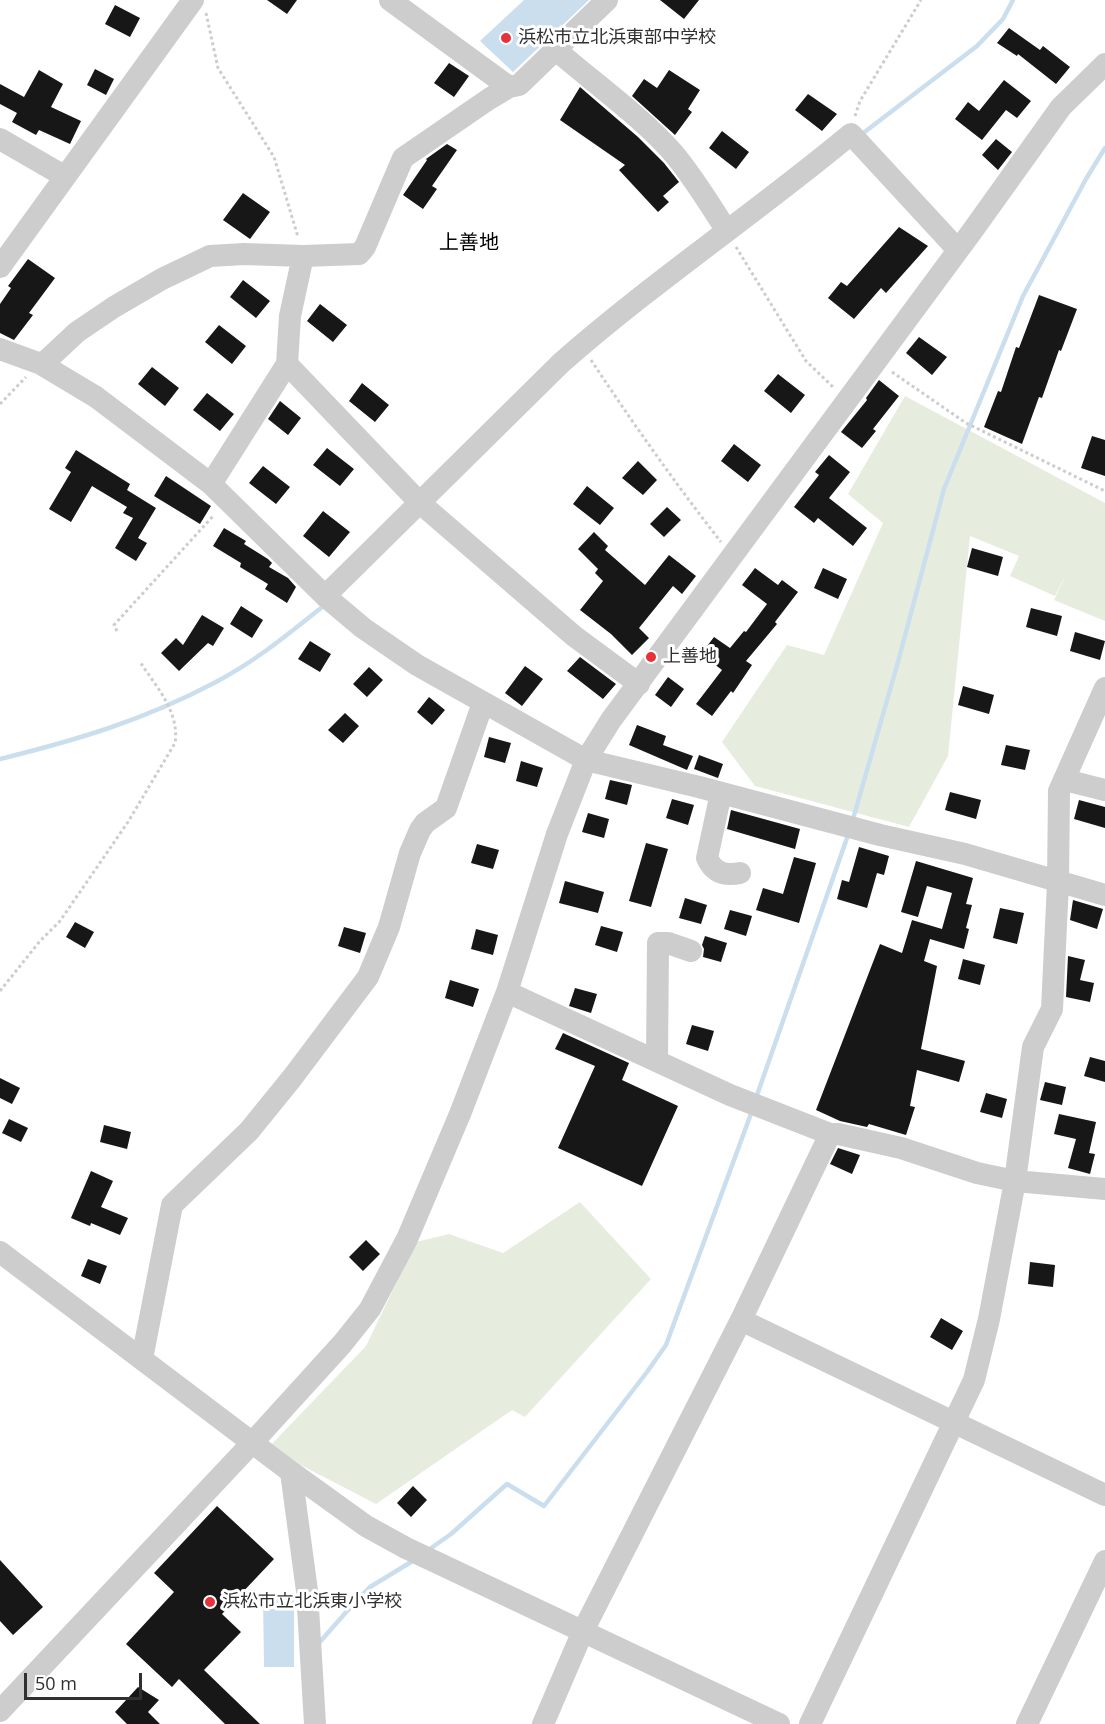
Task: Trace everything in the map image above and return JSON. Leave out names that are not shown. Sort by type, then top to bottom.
[{"type":"street","points":[[390,0],[509,87]]},
{"type":"street","points":[[41,364],[77,332],[114,307],[162,279],[210,256],[360,254],[402,158],[489,99],[509,87],[519,85],[608,0]]},
{"type":"street","points":[[0,267],[64,176],[199,6]]},
{"type":"street","points":[[556,50],[641,122],[673,153],[729,235]]},
{"type":"street","points":[[0,1711],[252,1443],[342,1344],[369,1309],[407,1239],[460,1114],[507,992],[557,834],[586,760],[611,720],[1061,107],[1105,64]]},
{"type":"street","points":[[325,596],[581,346],[729,235],[854,137],[958,250]]},
{"type":"street","points":[[0,140],[64,176]]},
{"type":"street","points":[[211,484],[287,364],[290,316],[303,256]]},
{"type":"street","points":[[0,349],[41,364],[96,397],[211,484],[325,596],[363,628],[417,665],[586,760],[880,835],[965,854],[1105,895]]},
{"type":"street","points":[[287,364],[420,503],[573,636],[639,684]]},
{"type":"street","points":[[810,1724],[974,1380],[983,1348],[1015,1181],[1033,1047],[1052,1009],[1058,883],[1059,791],[1105,688]]},
{"type":"street","points":[[142,1359],[172,1205],[249,1131],[292,1078],[368,976],[389,927],[410,853],[425,823],[446,808],[483,703]]},
{"type":"street","points":[[1065,780],[1105,790]]},
{"type":"street","points":[[721,793],[707,858],[715,870],[727,875],[740,873]]},
{"type":"street","points":[[657,1060],[658,943],[668,943],[691,951]]},
{"type":"street","points":[[507,992],[754,1105],[830,1134],[901,1148],[977,1173],[1015,1181],[1105,1189]]},
{"type":"street","points":[[543,1724],[583,1630],[741,1320],[830,1134]]},
{"type":"street","points":[[0,1252],[252,1443],[366,1526],[422,1555],[779,1724]]},
{"type":"street","points":[[741,1320],[1105,1495]]},
{"type":"street","points":[[291,1472],[307,1591],[315,1724]]},
{"type":"street","points":[[1027,1724],[1105,1561]]},
{"type":"path","points":[[854,137],[852,123],[860,102],[921,0]]},
{"type":"path","points":[[199,6],[218,69],[274,157],[303,256]]},
{"type":"path","points":[[729,235],[806,361],[848,399]]},
{"type":"path","points":[[581,346],[674,481],[732,555]]},
{"type":"path","points":[[876,360],[966,423],[1105,491]]},
{"type":"path","points":[[0,404],[41,364]]},
{"type":"path","points":[[117,631],[114,625],[227,500]]},
{"type":"path","points":[[0,991],[40,941],[60,921],[128,822],[174,742],[177,731],[170,709],[140,662]]},
{"type":"green space","points":[[905,396],[1105,503],[1105,621],[1054,600],[1068,570],[1055,596],[1010,576],[1019,556],[970,536],[948,756],[909,827],[755,786],[722,742],[787,645],[824,655],[883,523],[848,494]]},
{"type":"green space","points":[[580,1202],[651,1279],[525,1417],[512,1410],[376,1504],[268,1448],[366,1346],[416,1242],[449,1234],[503,1253]]},
{"type":"water","points":[[524,0],[589,0],[513,72],[480,41]]},
{"type":"water","points":[[263,1596],[294,1596],[294,1667],[264,1667]]},
{"type":"building","points":[[267,0],[297,0],[287,14]]},
{"type":"building","points":[[660,0],[699,0],[684,19]]},
{"type":"building","points":[[115,5],[140,18],[130,37],[105,24]]},
{"type":"building","points":[[1009,28],[1040,50],[1043,46],[1070,67],[1056,84],[1018,54],[1017,56],[997,43]]},
{"type":"building","points":[[449,63],[469,76],[454,97],[434,83]]},
{"type":"building","points":[[95,69],[114,79],[106,95],[87,85]]},
{"type":"building","points":[[39,70],[63,84],[51,107],[81,121],[70,144],[39,130],[36,135],[12,122],[17,113],[0,104],[0,84],[24,97]]},
{"type":"building","points":[[669,70],[700,90],[688,109],[692,112],[675,135],[632,96],[644,79],[657,88]]},
{"type":"building","points":[[1004,80],[1031,101],[1017,118],[1006,110],[982,140],[955,119],[968,102],[979,111]]},
{"type":"building","points":[[580,87],[638,137],[679,182],[663,196],[669,202],[658,212],[619,170],[625,165],[560,120]]},
{"type":"building","points":[[808,94],[837,114],[822,131],[795,110]]},
{"type":"building","points":[[722,131],[749,152],[736,169],[709,148]]},
{"type":"building","points":[[996,139],[1012,152],[998,170],[982,155]]},
{"type":"building","points":[[447,144],[457,150],[432,186],[437,189],[423,209],[403,195],[426,159]]},
{"type":"building","points":[[243,193],[270,212],[250,239],[223,220]]},
{"type":"building","points":[[899,227],[928,246],[886,293],[881,288],[854,319],[828,298],[841,282],[847,286]]},
{"type":"building","points":[[28,259],[55,278],[29,313],[33,315],[14,340],[0,333],[0,304],[11,288],[8,286]]},
{"type":"building","points":[[243,280],[270,301],[256,318],[230,297]]},
{"type":"building","points":[[1039,295],[1077,309],[1042,398],[1039,397],[1022,444],[984,427],[998,391],[1001,392],[1016,347],[1019,348]]},
{"type":"building","points":[[320,304],[347,325],[333,342],[307,321]]},
{"type":"building","points":[[219,325],[246,346],[232,364],[205,342]]},
{"type":"building","points":[[919,337],[947,357],[932,375],[906,353]]},
{"type":"building","points":[[152,367],[179,388],[165,406],[138,384]]},
{"type":"building","points":[[778,374],[805,395],[791,413],[764,391]]},
{"type":"building","points":[[879,380],[899,396],[873,429],[876,431],[862,448],[841,432],[867,400],[866,398]]},
{"type":"building","points":[[362,383],[389,405],[375,422],[349,401]]},
{"type":"building","points":[[207,393],[234,414],[220,431],[193,410]]},
{"type":"building","points":[[280,401],[301,418],[288,435],[268,419]]},
{"type":"building","points":[[1092,436],[1105,440],[1105,476],[1081,468]]},
{"type":"building","points":[[734,444],[761,465],[748,482],[721,461]]},
{"type":"building","points":[[327,448],[354,469],[340,486],[313,465]]},
{"type":"building","points":[[76,450],[130,484],[127,490],[156,508],[138,538],[147,543],[136,561],[115,548],[133,518],[123,513],[127,507],[92,486],[71,522],[49,509],[71,472],[65,468]]},
{"type":"building","points":[[829,455],[850,472],[829,498],[867,528],[853,546],[818,518],[814,523],[794,507],[819,475],[815,472]]},
{"type":"building","points":[[638,461],[657,480],[643,495],[622,478]]},
{"type":"building","points":[[263,466],[290,487],[276,504],[249,483]]},
{"type":"building","points":[[166,476],[211,506],[200,524],[154,496]]},
{"type":"building","points":[[587,486],[614,508],[600,525],[573,504]]},
{"type":"building","points":[[667,507],[681,520],[664,537],[650,524]]},
{"type":"building","points":[[323,511],[350,532],[329,557],[303,536]]},
{"type":"building","points":[[224,528],[246,541],[244,544],[268,559],[272,563],[269,567],[288,578],[296,587],[287,603],[265,589],[268,584],[240,567],[241,563],[213,546]]},
{"type":"building","points":[[594,532],[608,546],[605,550],[645,585],[669,555],[696,576],[682,594],[673,586],[639,628],[649,638],[632,655],[611,634],[580,610],[603,581],[595,573],[598,569],[578,549]]},
{"type":"building","points":[[972,548],[1003,557],[998,576],[967,567]]},
{"type":"building","points":[[755,568],[778,585],[782,580],[798,592],[775,622],[777,624],[746,661],[752,665],[733,693],[731,691],[712,716],[696,704],[722,670],[701,654],[714,637],[730,648],[744,631],[746,632],[767,604],[742,585]]},
{"type":"building","points":[[823,568],[847,579],[838,599],[814,588]]},
{"type":"building","points":[[241,606],[263,620],[252,638],[230,624]]},
{"type":"building","points":[[1031,608],[1062,616],[1057,636],[1026,627]]},
{"type":"building","points":[[202,615],[224,628],[213,646],[208,643],[179,671],[161,653],[176,638],[183,645]]},
{"type":"building","points":[[1075,632],[1105,641],[1100,660],[1070,651]]},
{"type":"building","points":[[310,641],[331,654],[320,672],[298,659]]},
{"type":"building","points":[[580,657],[616,684],[603,699],[567,671]]},
{"type":"building","points":[[525,666],[543,679],[522,706],[505,693]]},
{"type":"building","points":[[369,667],[383,680],[367,697],[353,684]]},
{"type":"building","points":[[668,677],[684,689],[671,707],[655,695]]},
{"type":"building","points":[[963,686],[994,695],[989,714],[958,705]]},
{"type":"building","points":[[429,697],[445,710],[432,725],[417,712]]},
{"type":"building","points":[[345,713],[359,726],[343,743],[328,730]]},
{"type":"building","points":[[637,725],[666,736],[663,745],[693,756],[687,770],[629,745]]},
{"type":"building","points":[[489,737],[511,743],[505,763],[484,757]]},
{"type":"building","points":[[1006,745],[1030,750],[1025,770],[1001,765]]},
{"type":"building","points":[[699,755],[723,764],[718,778],[694,769]]},
{"type":"building","points":[[521,761],[543,768],[537,787],[516,781]]},
{"type":"building","points":[[610,780],[632,785],[627,805],[605,799]]},
{"type":"building","points":[[950,792],[981,800],[976,819],[945,810]]},
{"type":"building","points":[[672,799],[694,805],[688,825],[666,818]]},
{"type":"building","points":[[1079,800],[1105,807],[1105,828],[1074,819]]},
{"type":"building","points":[[731,810],[800,829],[795,849],[727,829]]},
{"type":"building","points":[[588,813],[609,819],[604,838],[582,832]]},
{"type":"building","points":[[646,843],[668,849],[651,907],[629,901]]},
{"type":"building","points":[[477,844],[499,850],[493,869],[471,863]]},
{"type":"building","points":[[859,847],[889,856],[884,875],[877,873],[867,908],[837,899],[842,880],[849,882]]},
{"type":"building","points":[[794,857],[816,863],[799,923],[756,910],[763,888],[783,894]]},
{"type":"building","points":[[916,861],[973,878],[966,904],[972,905],[964,949],[930,939],[924,961],[937,966],[921,1049],[965,1061],[959,1082],[917,1070],[910,1106],[915,1107],[906,1135],[869,1124],[867,1127],[840,1121],[816,1110],[880,944],[902,953],[912,920],[942,929],[952,893],[927,886],[918,917],[901,912]]},
{"type":"building","points":[[565,881],[604,892],[598,913],[559,903]]},
{"type":"building","points":[[685,898],[707,905],[701,924],[679,918]]},
{"type":"building","points":[[1073,900],[1103,909],[1097,929],[1070,920]]},
{"type":"building","points":[[1000,908],[1024,913],[1017,944],[993,938]]},
{"type":"building","points":[[730,910],[752,916],[746,936],[724,929]]},
{"type":"building","points":[[75,922],[94,932],[85,948],[66,937]]},
{"type":"building","points":[[601,926],[623,932],[617,952],[595,945]]},
{"type":"building","points":[[344,927],[366,933],[360,953],[338,946]]},
{"type":"building","points":[[476,929],[498,935],[493,955],[471,949]]},
{"type":"building","points":[[705,936],[727,943],[721,962],[703,957],[702,945]]},
{"type":"building","points":[[1068,956],[1085,960],[1080,980],[1094,983],[1090,1002],[1066,997]]},
{"type":"building","points":[[963,959],[985,965],[980,985],[958,979]]},
{"type":"building","points":[[450,980],[479,989],[473,1007],[445,998]]},
{"type":"building","points":[[575,988],[597,994],[591,1013],[569,1006]]},
{"type":"building","points":[[692,1025],[714,1031],[708,1051],[686,1044]]},
{"type":"building","points":[[563,1033],[629,1063],[622,1080],[678,1106],[642,1186],[558,1148],[595,1066],[555,1049]]},
{"type":"building","points":[[1090,1057],[1105,1061],[1105,1082],[1084,1076]]},
{"type":"building","points":[[0,1078],[20,1088],[12,1104],[0,1098]]},
{"type":"building","points":[[1045,1082],[1066,1087],[1062,1105],[1040,1100]]},
{"type":"building","points":[[986,1093],[1007,1099],[1002,1118],[980,1112]]},
{"type":"building","points":[[1059,1114],[1096,1122],[1089,1153],[1095,1154],[1090,1174],[1068,1168],[1076,1139],[1054,1134]]},
{"type":"building","points":[[9,1119],[28,1128],[21,1142],[2,1133]]},
{"type":"building","points":[[104,1125],[131,1132],[127,1149],[100,1142]]},
{"type":"building","points":[[838,1148],[860,1155],[852,1174],[830,1164]]},
{"type":"building","points":[[91,1171],[113,1181],[101,1207],[128,1218],[120,1235],[91,1223],[90,1226],[71,1218]]},
{"type":"building","points":[[366,1240],[380,1254],[363,1271],[349,1257]]},
{"type":"building","points":[[88,1259],[107,1266],[100,1284],[81,1276]]},
{"type":"building","points":[[1030,1262],[1055,1265],[1053,1287],[1028,1284]]},
{"type":"building","points":[[941,1318],[963,1331],[952,1350],[930,1337]]},
{"type":"building","points":[[413,1486],[427,1500],[411,1517],[397,1503]]},
{"type":"building","points":[[217,1506],[274,1559],[222,1614],[241,1632],[204,1670],[260,1724],[225,1724],[179,1679],[172,1687],[126,1644],[174,1592],[154,1573]]},
{"type":"building","points":[[0,1560],[43,1607],[13,1635],[0,1621]]},
{"type":"building","points":[[138,1687],[159,1700],[148,1712],[160,1724],[127,1724],[115,1712]]},
{"type":"waterway","points":[[862,134],[977,46],[1003,19],[1013,0]]},
{"type":"waterway","points":[[853,819],[944,489],[1023,296],[1105,148]]},
{"type":"waterway","points":[[0,759],[110,728],[188,696],[244,666],[326,604]]},
{"type":"waterway","points":[[756,1098],[847,838]]},
{"type":"waterway","points":[[427,1551],[451,1534],[507,1484],[544,1506],[647,1372],[666,1345],[752,1111]]},
{"type":"waterway","points":[[319,1643],[370,1587],[416,1559]]},
{"type":"place","name":"浜松市立北浜東部中学校","points":[[506,38]]},
{"type":"place","name":"上善地","points":[[651,657]]},
{"type":"place","name":"浜松市立北浜東小学校","points":[[210,1602]]},
{"type":"district","name":"上善地","points":[[469,243]]}]
